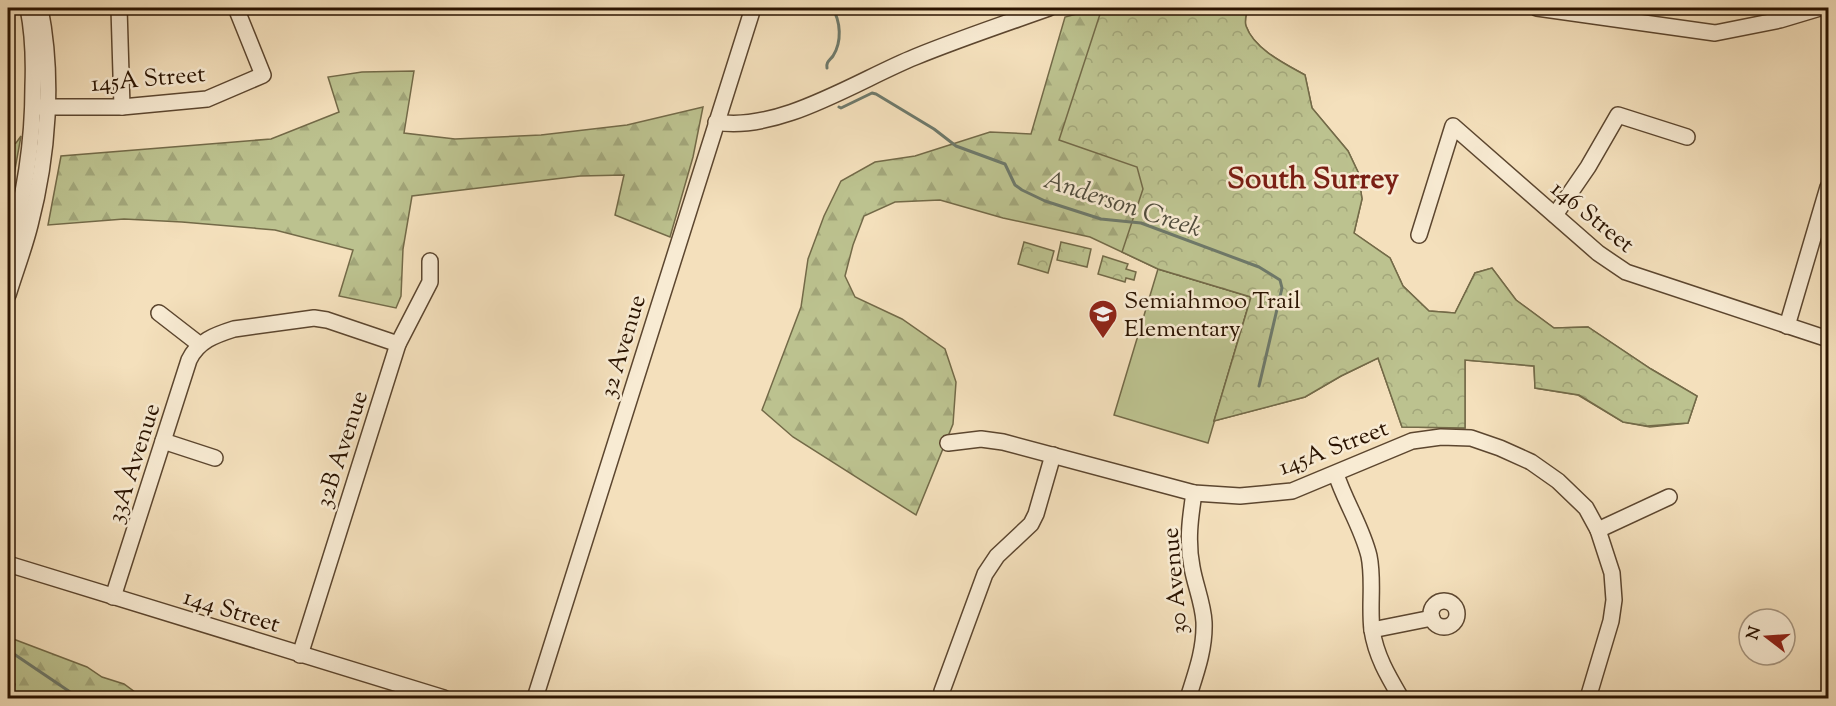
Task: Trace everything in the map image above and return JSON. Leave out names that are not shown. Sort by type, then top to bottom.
[{"type":"street","points":[[8,295],[30,226],[37,194],[40,107],[28,8]]},
{"type":"street","points":[[8,251],[24,194],[47,60],[40,8]]},
{"type":"street","points":[[119,8],[122,107]]},
{"type":"street","name":"145A Street","points":[[40,107],[122,107],[207,99],[263,75],[236,8]]},
{"type":"street","name":"32 Avenue","points":[[535,699],[753,8]]},
{"type":"street","points":[[716,122],[741,123],[782,115],[914,57],[1049,8]]},
{"type":"street","points":[[1536,8],[1715,33],[1780,20],[1820,8]]},
{"type":"street","points":[[1555,215],[1588,167],[1618,115],[1686,137]]},
{"type":"street","name":"146 Street","points":[[1419,235],[1453,126],[1598,253],[1626,272],[1828,339]]},
{"type":"street","points":[[1787,326],[1828,187]]},
{"type":"street","name":"32B Avenue","points":[[300,655],[398,344],[429,286],[430,261]]},
{"type":"street","points":[[159,312],[199,344],[234,329],[314,318],[327,320],[398,344]]},
{"type":"street","name":"33A Avenue","points":[[113,597],[189,360],[199,344]]},
{"type":"street","name":"145A Street","points":[[948,442],[981,439],[1003,442],[1194,494],[1240,496],[1292,491],[1412,441],[1441,437],[1471,438],[1500,448],[1531,462],[1558,481],[1586,508],[1598,530],[1612,573],[1614,600],[1611,621],[1588,699]]},
{"type":"street","points":[[163,441],[215,458]]},
{"type":"street","points":[[942,691],[985,574],[997,556],[1031,524],[1053,455]]},
{"type":"street","points":[[1336,474],[1340,489],[1369,556],[1372,630],[1382,666],[1401,699]]},
{"type":"street","name":"30 Avenue","points":[[1188,699],[1201,658],[1203,639],[1202,609],[1188,537],[1194,494]]},
{"type":"street","points":[[1598,530],[1669,497]]},
{"type":"street","name":"144 Street","points":[[8,564],[444,699]]},
{"type":"street","points":[[1372,630],[1432,618]]},
{"type":"green space","points":[[1100,8],[1247,8],[1245,24],[1250,34],[1271,55],[1305,75],[1312,108],[1348,151],[1358,172],[1362,199],[1354,233],[1390,258],[1403,286],[1429,311],[1455,313],[1475,273],[1492,268],[1516,300],[1554,328],[1588,327],[1697,396],[1688,423],[1650,427],[1623,422],[1578,395],[1535,388],[1534,366],[1465,360],[1465,428],[1402,427],[1378,358],[1305,397],[1214,421],[1251,297],[1158,269],[1090,237],[1003,218],[940,200],[895,202],[864,216],[845,276],[855,297],[902,319],[945,349],[956,382],[953,424],[916,515],[793,437],[762,410],[801,307],[808,259],[824,216],[841,181],[875,162],[915,156],[990,132],[1031,134],[1065,17]]},
{"type":"green space","points":[[1102,8],[1247,8],[1245,24],[1250,34],[1271,55],[1305,75],[1312,108],[1348,151],[1358,172],[1362,199],[1354,233],[1390,258],[1403,286],[1429,311],[1455,313],[1475,273],[1492,268],[1516,300],[1554,328],[1588,327],[1697,396],[1688,423],[1647,426],[1623,422],[1579,395],[1535,388],[1534,366],[1465,360],[1465,428],[1402,427],[1378,358],[1305,397],[1214,421],[1251,297],[1158,269],[1122,252],[1143,189],[1137,167],[1059,140]]},
{"type":"green space","points":[[414,71],[404,133],[455,139],[541,135],[627,125],[703,107],[693,157],[670,237],[615,215],[624,175],[580,176],[412,196],[403,249],[401,296],[396,308],[339,296],[353,250],[275,230],[124,219],[48,225],[61,156],[271,139],[339,112],[328,77],[362,72]]},
{"type":"green space","points":[[21,136],[8,198],[8,147],[16,143]]},
{"type":"green space","points":[[1024,242],[1054,251],[1048,273],[1018,264]]},
{"type":"green space","points":[[1061,242],[1091,249],[1087,267],[1057,260]]},
{"type":"green space","points":[[1103,256],[1128,264],[1126,269],[1136,272],[1134,280],[1126,278],[1125,282],[1098,274]]},
{"type":"green space","points":[[1158,269],[1251,297],[1208,443],[1114,415]]},
{"type":"green space","points":[[8,637],[87,667],[102,677],[124,684],[143,698],[12,698],[15,684],[8,679]]},
{"type":"waterway","name":"Anderson Creek","points":[[827,68],[827,63],[836,50],[839,38],[837,19],[832,8]]},
{"type":"waterway","name":"Anderson Creek","points":[[839,107],[872,93],[876,94],[934,129],[956,146],[1005,164],[1015,185],[1045,201],[1101,219],[1141,223],[1259,267],[1280,280],[1282,288],[1259,386]]},
{"type":"waterway","points":[[8,650],[79,698]]},
{"type":"place","name":"Semiahmoo Trail Elementary","points":[[1103,340]]},
{"type":"district","name":"South Surrey","points":[[1313,178]]}]
